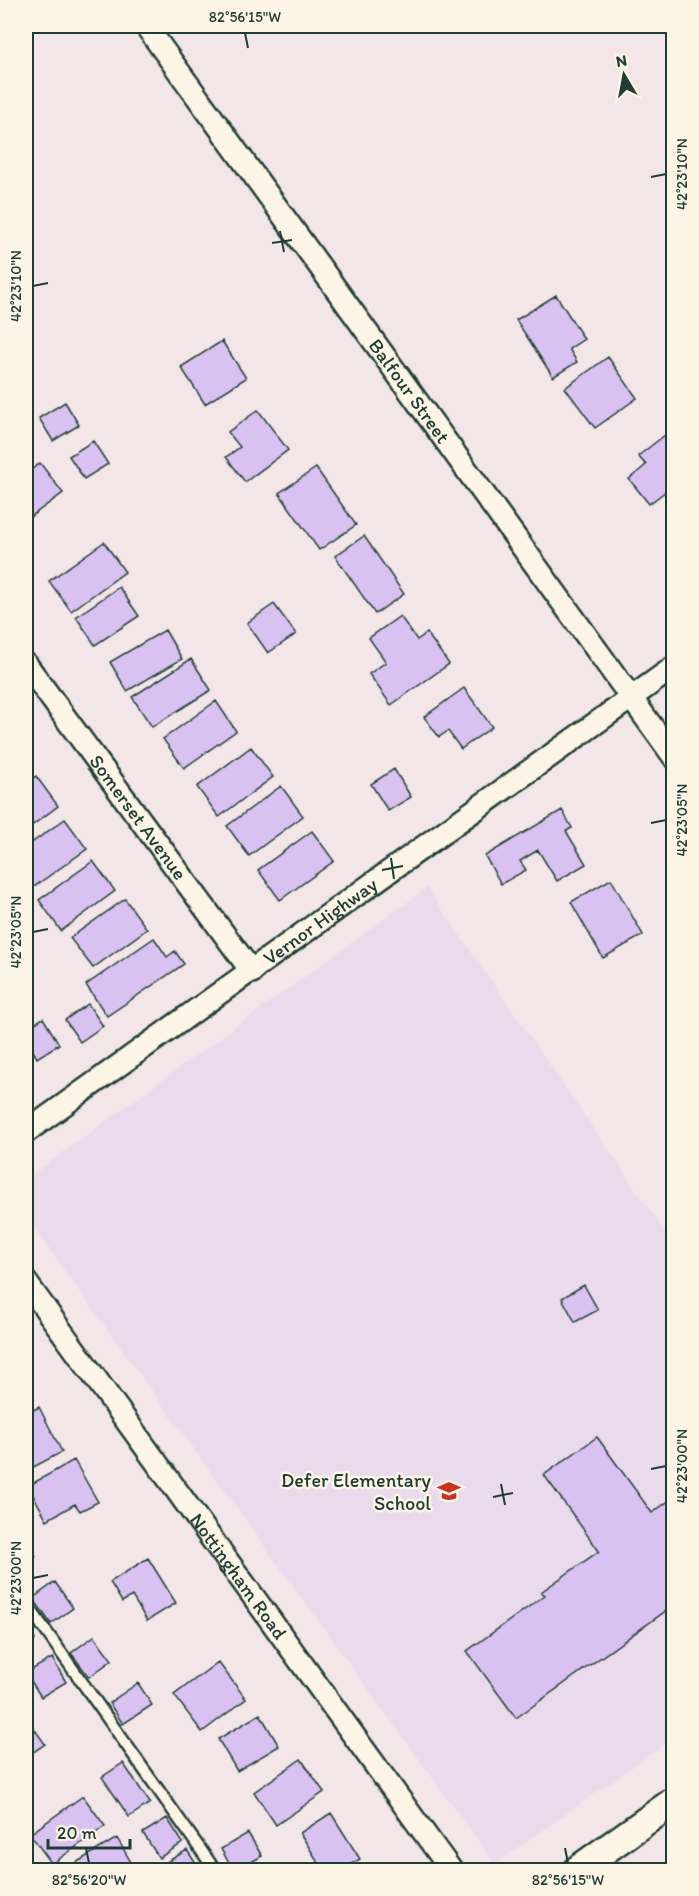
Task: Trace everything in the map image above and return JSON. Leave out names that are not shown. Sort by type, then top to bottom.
[{"type":"street","name":"Balfour Street","points":[[146,26],[674,757]]},
{"type":"street","name":"Somerset Avenue","points":[[26,664],[252,972]]},
{"type":"street","name":"Vernor Highway","points":[[26,1132],[674,667]]},
{"type":"street","name":"Nottingham Road","points":[[26,1282],[451,1870]]},
{"type":"street","points":[[577,1870],[674,1801]]},
{"type":"lane","points":[[26,1603],[215,1870]]},
{"type":"shaded area","name":"Defer Elementary School","points":[[427,888],[673,1243],[673,1738],[495,1864],[26,1217],[26,1179]]},
{"type":"building","points":[[556,295],[584,339],[569,349],[577,362],[553,377],[516,320]]},
{"type":"building","points":[[222,341],[246,378],[205,404],[181,367]]},
{"type":"building","points":[[608,357],[637,398],[595,428],[565,388]]},
{"type":"building","points":[[65,402],[79,425],[53,441],[39,418]]},
{"type":"building","points":[[258,410],[288,450],[245,482],[226,457],[240,447],[228,432]]},
{"type":"building","points":[[674,428],[674,485],[649,504],[629,479],[646,465],[638,456]]},
{"type":"building","points":[[93,441],[108,464],[84,479],[69,456]]},
{"type":"building","points":[[40,463],[63,493],[26,520],[26,474]]},
{"type":"building","points":[[316,468],[356,525],[319,550],[279,493]]},
{"type":"building","points":[[364,536],[404,594],[375,614],[335,556]]},
{"type":"building","points":[[104,542],[125,572],[71,611],[49,581]]},
{"type":"building","points":[[119,587],[139,616],[95,645],[76,617]]},
{"type":"building","points":[[274,604],[296,634],[268,653],[247,623]]},
{"type":"building","points":[[400,616],[417,640],[427,633],[449,664],[391,705],[369,674],[386,662],[369,638]]},
{"type":"building","points":[[165,630],[182,659],[127,691],[110,662]]},
{"type":"building","points":[[191,659],[211,690],[152,727],[132,697]]},
{"type":"building","points":[[464,688],[492,727],[461,749],[448,731],[439,737],[424,717]]},
{"type":"building","points":[[216,701],[236,731],[184,768],[163,739]]},
{"type":"building","points":[[251,747],[273,777],[219,817],[197,787]]},
{"type":"building","points":[[394,769],[411,797],[388,811],[371,784]]},
{"type":"building","points":[[36,776],[58,806],[26,830],[26,784]]},
{"type":"building","points":[[281,786],[303,816],[249,856],[227,826]]},
{"type":"building","points":[[562,810],[572,828],[566,831],[586,864],[557,881],[538,850],[520,861],[526,870],[501,884],[485,856]]},
{"type":"building","points":[[65,819],[87,849],[32,888],[26,879],[26,847]]},
{"type":"building","points":[[312,831],[334,861],[280,900],[258,870]]},
{"type":"building","points":[[93,861],[115,891],[61,931],[39,900]]},
{"type":"building","points":[[611,879],[643,935],[603,958],[571,902]]},
{"type":"building","points":[[125,899],[147,929],[93,968],[70,938]]},
{"type":"building","points":[[154,938],[167,957],[175,951],[184,964],[107,1016],[86,985]]},
{"type":"building","points":[[88,1004],[103,1026],[80,1042],[65,1020]]},
{"type":"building","points":[[43,1018],[59,1044],[37,1058],[26,1039],[26,1029]]},
{"type":"building","points":[[584,1285],[598,1310],[575,1322],[562,1298]]},
{"type":"building","points":[[39,1407],[62,1452],[26,1471],[26,1414]]},
{"type":"building","points":[[597,1437],[652,1513],[674,1497],[674,1605],[516,1718],[467,1651],[545,1595],[541,1592],[599,1551],[544,1475]]},
{"type":"building","points":[[74,1460],[98,1502],[80,1511],[75,1504],[47,1520],[28,1486]]},
{"type":"building","points":[[26,1541],[36,1556],[26,1563]]},
{"type":"building","points":[[148,1558],[176,1603],[147,1621],[132,1596],[122,1602],[110,1582]]},
{"type":"building","points":[[55,1582],[73,1608],[51,1624],[33,1598]]},
{"type":"building","points":[[26,1622],[35,1640],[26,1645]]},
{"type":"building","points":[[94,1636],[112,1660],[89,1677],[71,1653]]},
{"type":"building","points":[[52,1658],[66,1682],[41,1697],[26,1673]]},
{"type":"building","points":[[218,1662],[246,1699],[202,1732],[174,1695]]},
{"type":"building","points":[[138,1683],[152,1705],[123,1724],[109,1703]]},
{"type":"building","points":[[260,1714],[279,1746],[237,1771],[218,1739]]},
{"type":"building","points":[[26,1717],[45,1744],[26,1757]]},
{"type":"building","points":[[301,1759],[324,1792],[276,1825],[254,1792]]},
{"type":"building","points":[[123,1763],[150,1803],[129,1817],[102,1777]]},
{"type":"building","points":[[83,1796],[105,1826],[52,1864],[30,1834]]},
{"type":"building","points":[[331,1813],[360,1859],[342,1870],[323,1870],[300,1833]]},
{"type":"building","points":[[167,1818],[183,1843],[159,1858],[143,1833]]},
{"type":"building","points":[[248,1833],[262,1856],[233,1870],[221,1849]]},
{"type":"building","points":[[117,1838],[132,1864],[121,1870],[64,1870]]},
{"type":"building","points":[[187,1850],[200,1870],[163,1870],[160,1866]]},
{"type":"place","name":"Defer Elementary School","points":[[449,1491]]}]
